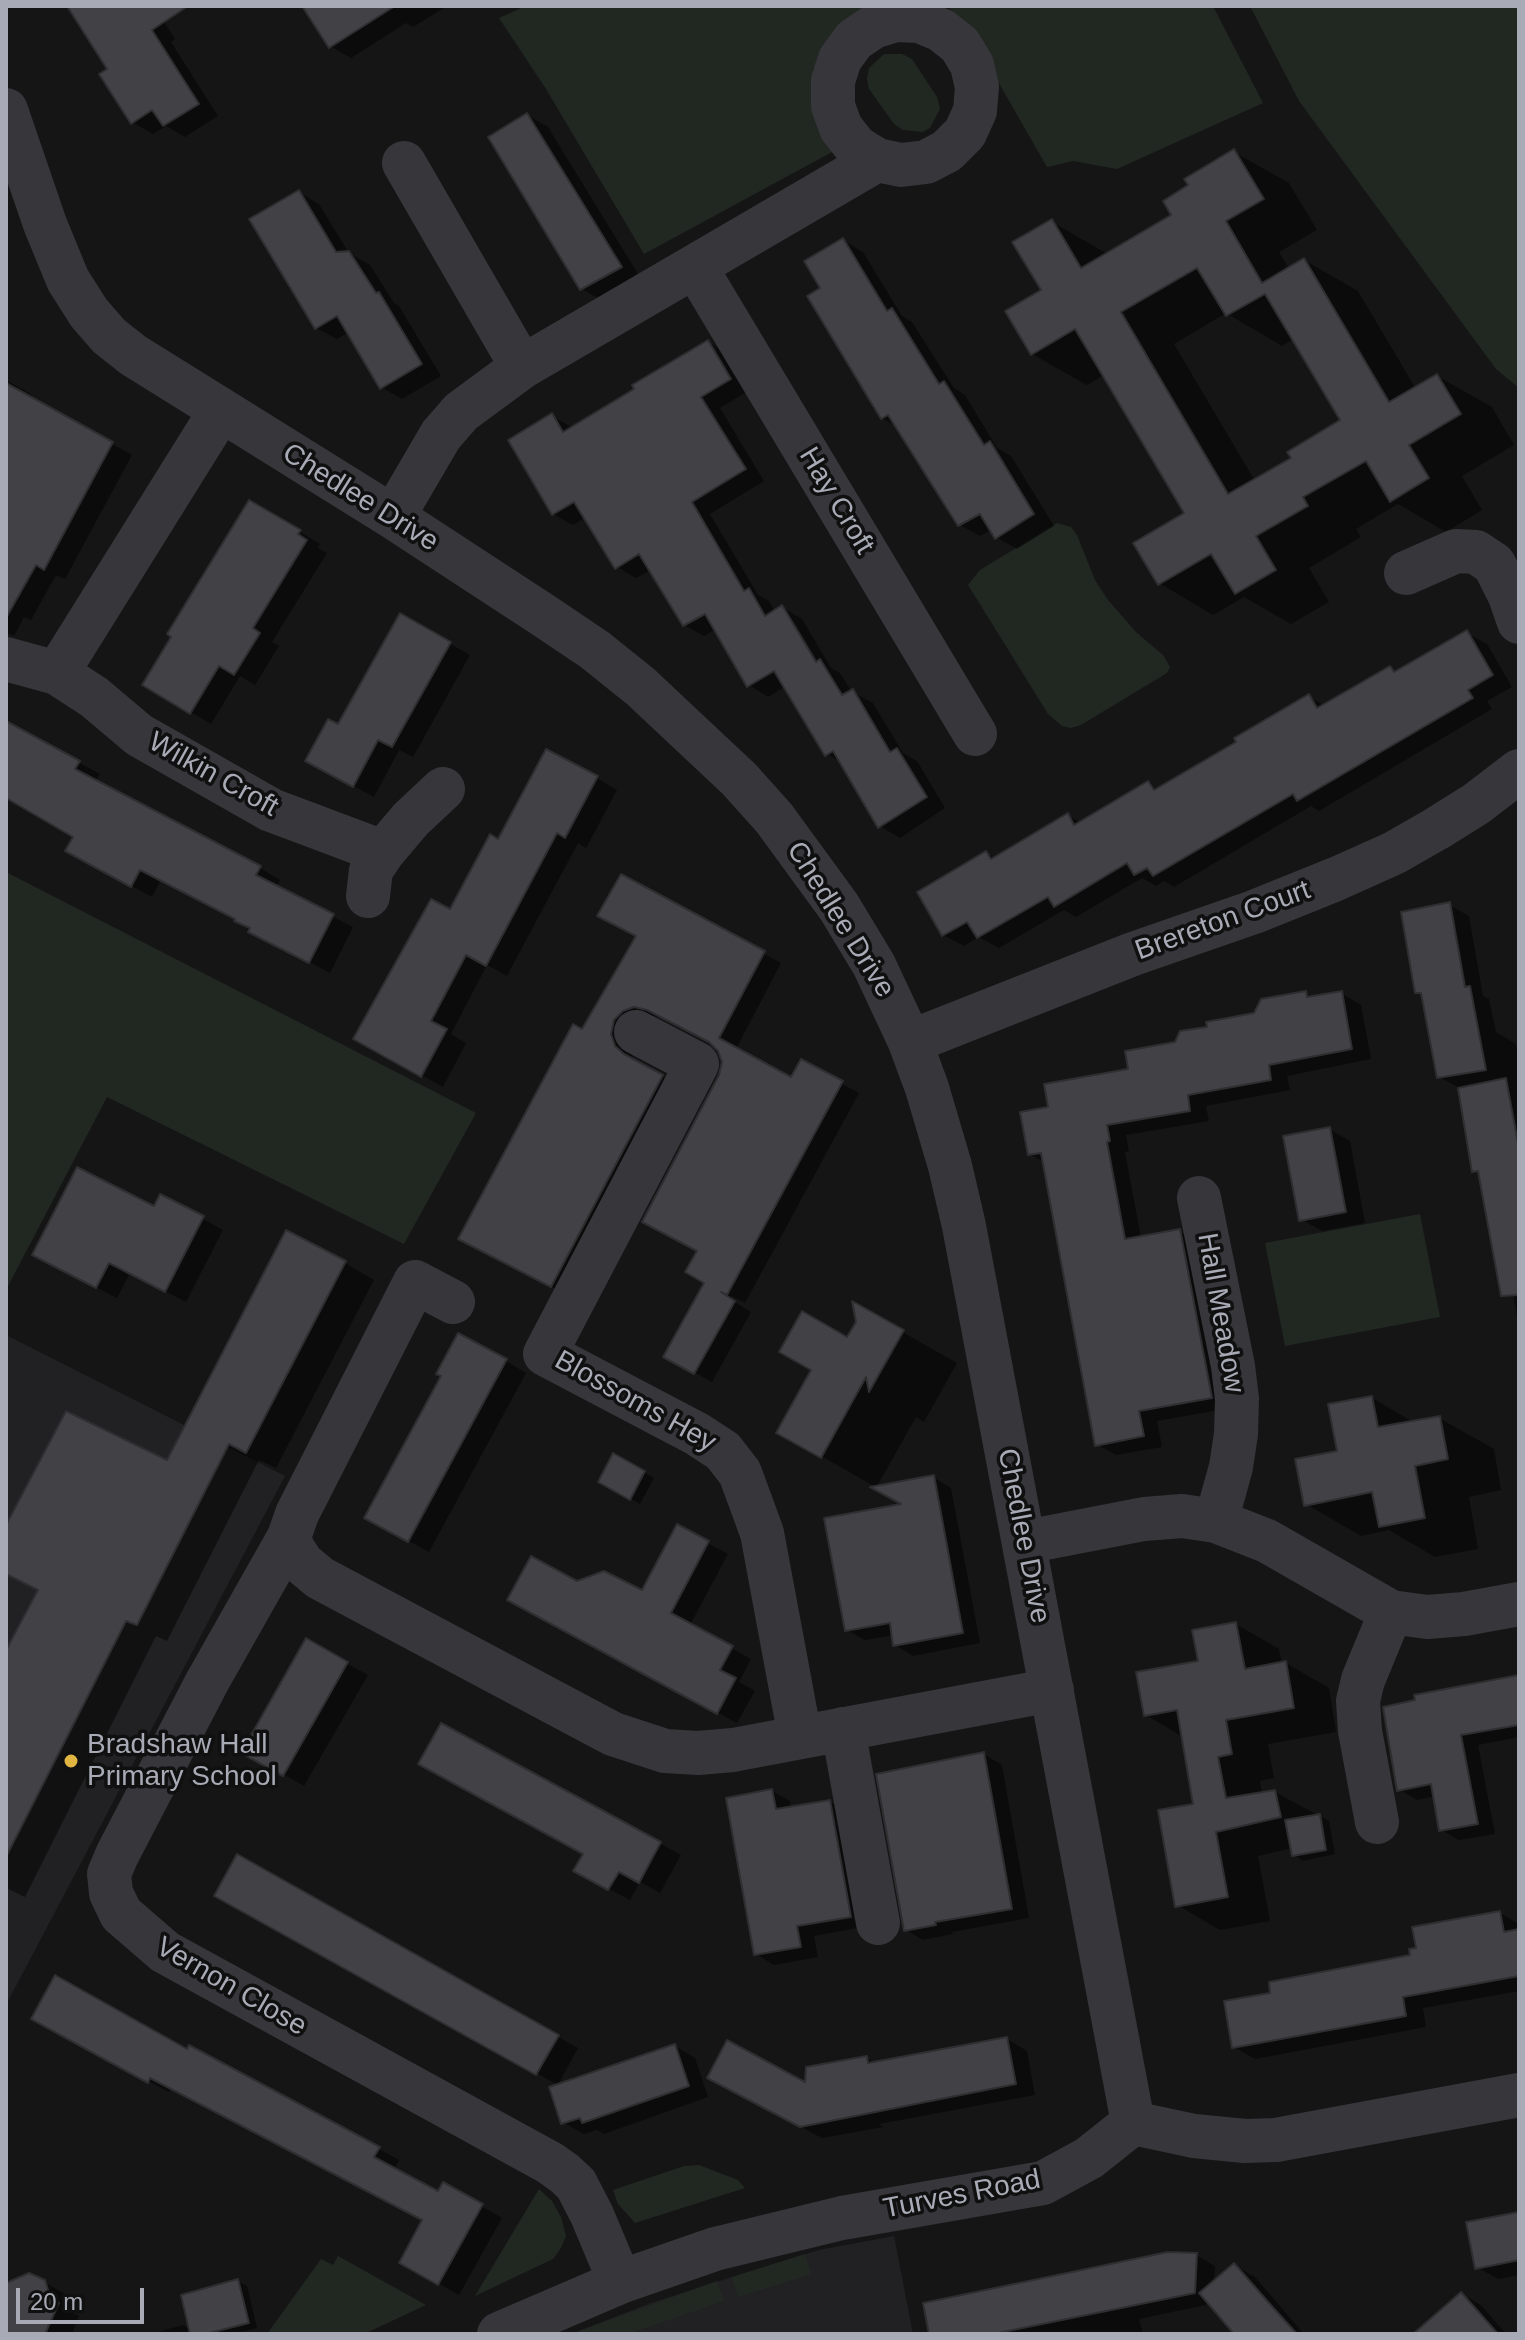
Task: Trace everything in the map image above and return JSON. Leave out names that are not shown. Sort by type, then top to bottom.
[{"type":"street","name":"Chedlee Drive","points":[[6,110],[19,190],[68,280],[89,313],[109,336],[133,355],[393,517],[595,650],[641,687],[739,779],[783,830],[839,907],[874,965],[910,1042],[950,1166],[1025,1542],[1133,2123]]},
{"type":"street","points":[[393,517],[441,435],[461,412],[522,367],[877,160]]},
{"type":"street","points":[[404,163],[522,367]]},
{"type":"street","name":"Hay Croft","points":[[696,268],[975,734]]},
{"type":"street","points":[[57,673],[221,410]]},
{"type":"street","points":[[1406,573],[1456,551],[1476,552],[1494,564],[1519,622]]},
{"type":"street","name":"Wilkin Croft","points":[[6,659],[57,673],[94,697],[139,735],[271,810],[383,852]]},
{"type":"street","name":"Brereton Court","points":[[910,1042],[1133,954],[1254,912],[1336,879],[1394,853],[1436,829],[1476,804],[1519,771]]},
{"type":"street","points":[[368,896],[371,870],[383,852],[411,819],[443,789]]},
{"type":"street","name":"Blossoms Hey","points":[[636,1032],[697,1064],[545,1354],[697,1434],[723,1451],[740,1473],[762,1533],[800,1737]]},
{"type":"street","name":"Hall Meadow","points":[[1199,1198],[1237,1399],[1231,1467],[1216,1521]]},
{"type":"street","name":"Vernon Close","points":[[432,1281],[309,1490],[289,1537],[207,1682],[117,1855],[109,1874],[111,1893],[121,1914],[165,1952],[564,2173],[576,2184],[592,2215],[620,2282]]},
{"type":"street","points":[[1025,1542],[1153,1518],[1182,1516],[1216,1521],[1267,1541],[1391,1612],[1427,1617],[1519,1604]]},
{"type":"street","points":[[289,1537],[302,1563],[320,1578],[613,1734],[665,1751],[698,1753],[733,1750],[1052,1690]]},
{"type":"street","points":[[1377,1822],[1360,1731],[1358,1701],[1363,1680],[1391,1612]]},
{"type":"street","points":[[843,1729],[878,1923]]},
{"type":"street","points":[[1133,2123],[1194,2136],[1245,2141],[1276,2140],[1519,2095]]},
{"type":"street","name":"Turves Road","points":[[499,2334],[620,2282],[715,2249],[795,2228],[1043,2183],[1089,2158],[1133,2123]]},
{"type":"shaded area","points":[[526,6],[871,6],[828,43],[813,70],[813,110],[834,151],[644,254],[546,89],[499,18]]},
{"type":"shaded area","points":[[947,6],[1213,6],[1263,103],[1117,169],[1073,161],[1047,167],[965,24]]},
{"type":"shaded area","points":[[1250,6],[1519,6],[1519,388],[1496,369],[1299,101]]},
{"type":"shaded area","points":[[884,54],[902,54],[912,59],[937,97],[940,109],[930,128],[922,132],[903,130],[894,124],[869,89],[869,68]]},
{"type":"shaded area","points":[[1057,523],[1071,527],[1095,580],[1108,600],[1136,632],[1163,655],[1170,667],[1167,673],[1071,728],[1062,726],[1048,714],[968,585],[980,570]]},
{"type":"shaded area","points":[[6,872],[476,1113],[404,1244],[107,1097],[6,1290]]},
{"type":"shaded area","points":[[1420,1214],[1440,1317],[1285,1346],[1265,1243]]},
{"type":"shaded area","name":"Bradshaw Hall Primary School","points":[[6,1335],[285,1476],[6,2005]]},
{"type":"shaded area","points":[[699,2165],[738,2180],[745,2188],[635,2223],[618,2204],[613,2190],[684,2166]]},
{"type":"shaded area","points":[[539,2189],[552,2201],[561,2217],[566,2236],[561,2248],[553,2259],[475,2296]]},
{"type":"shaded area","points":[[894,2236],[913,2334],[571,2334],[651,2303],[819,2250]]},
{"type":"shaded area","points":[[805,2254],[811,2274],[738,2297],[732,2277]]},
{"type":"shaded area","points":[[338,2256],[426,2305],[364,2334],[267,2334],[321,2259],[333,2265]]},
{"type":"shaded area","points":[[717,2281],[724,2301],[628,2334],[571,2334]]},
{"type":"building","points":[[67,6],[188,6],[152,30],[199,104],[163,126],[152,110],[131,124],[99,74],[107,69]]},
{"type":"building","points":[[302,6],[395,6],[329,48]]},
{"type":"building","points":[[527,113],[622,267],[580,290],[488,137]]},
{"type":"building","points":[[1234,149],[1264,199],[1226,221],[1262,283],[1304,258],[1389,402],[1437,374],[1461,414],[1409,445],[1429,478],[1390,502],[1366,461],[1303,497],[1308,506],[1256,536],[1276,570],[1235,594],[1211,554],[1158,585],[1133,543],[1184,513],[1075,329],[1031,355],[1005,311],[1041,290],[1012,242],[1052,219],[1081,268],[1171,215],[1163,201],[1188,185],[1184,179]],"holes":[[[1197,268],[1226,316],[1265,294],[1340,420],[1287,452],[1291,458],[1228,494],[1121,312]]]},
{"type":"building","points":[[299,190],[336,252],[349,251],[376,293],[379,292],[422,364],[380,389],[337,316],[315,329],[249,219]]},
{"type":"building","points":[[843,238],[887,311],[892,308],[939,384],[944,381],[984,445],[990,441],[1034,514],[995,539],[980,514],[958,526],[888,415],[881,419],[807,296],[820,288],[804,261]]},
{"type":"building","points":[[708,340],[731,379],[701,397],[746,469],[692,502],[744,591],[749,588],[765,616],[782,605],[816,662],[820,659],[842,695],[853,689],[890,752],[897,748],[927,797],[878,828],[833,751],[825,756],[774,671],[747,687],[705,614],[683,626],[639,554],[615,569],[574,502],[552,515],[508,440],[552,413],[563,432],[634,389],[632,385]]},
{"type":"building","points":[[6,383],[113,442],[44,570],[36,565],[6,618]]},
{"type":"building","points":[[249,500],[301,530],[298,534],[307,540],[253,628],[260,633],[234,675],[219,666],[190,714],[142,685],[171,637],[167,634]]},
{"type":"building","points":[[400,613],[451,642],[392,747],[378,740],[353,787],[305,761],[328,719],[338,724]]},
{"type":"building","points":[[1467,630],[1493,675],[1468,690],[1473,698],[1297,801],[1293,794],[1153,876],[1147,868],[1134,875],[1127,863],[1054,907],[1048,897],[977,938],[967,922],[942,936],[917,892],[986,851],[991,859],[1068,813],[1074,825],[1148,781],[1154,790],[1309,694],[1317,708],[1390,666],[1394,672]]},
{"type":"building","points":[[6,721],[80,761],[75,769],[261,866],[256,875],[334,914],[309,963],[248,932],[250,928],[235,919],[140,870],[131,887],[65,851],[73,837],[6,798]]},
{"type":"building","points":[[546,749],[598,776],[565,838],[557,833],[486,966],[466,955],[431,1021],[447,1029],[421,1077],[353,1039],[431,899],[450,909],[490,834],[498,839]]},
{"type":"building","points":[[621,874],[765,951],[719,1038],[791,1077],[801,1059],[843,1081],[727,1295],[721,1292],[735,1301],[694,1374],[663,1357],[704,1283],[685,1272],[697,1251],[642,1222],[719,1075],[722,1062],[718,1051],[709,1042],[647,1010],[634,1007],[623,1011],[614,1020],[611,1034],[615,1046],[663,1075],[551,1287],[458,1239],[573,1024],[582,1029],[636,936],[597,916]]},
{"type":"building","points":[[1450,902],[1465,987],[1470,986],[1486,1070],[1437,1078],[1421,993],[1415,993],[1401,912]]},
{"type":"building","points":[[1306,991],[1307,997],[1342,991],[1352,1049],[1269,1065],[1271,1080],[1188,1095],[1190,1111],[1107,1125],[1110,1141],[1107,1142],[1125,1239],[1180,1229],[1212,1398],[1139,1411],[1144,1436],[1095,1446],[1041,1153],[1028,1155],[1020,1112],[1048,1107],[1044,1084],[1128,1069],[1125,1051],[1175,1042],[1180,1031],[1207,1027],[1206,1022],[1254,1013],[1261,999]]},
{"type":"building","points":[[1506,1078],[1519,1149],[1519,1295],[1501,1296],[1478,1171],[1472,1172],[1458,1088]]},
{"type":"building","points":[[1330,1127],[1346,1212],[1299,1221],[1283,1136]]},
{"type":"building","points":[[77,1167],[154,1206],[160,1194],[204,1216],[165,1292],[109,1263],[96,1288],[32,1255]]},
{"type":"building","points":[[286,1230],[346,1261],[246,1453],[229,1444],[137,1625],[126,1621],[6,1857],[6,1650],[38,1590],[6,1574],[6,1525],[66,1411],[167,1460]]},
{"type":"building","points":[[852,1301],[904,1330],[869,1392],[866,1377],[821,1458],[776,1433],[811,1370],[779,1352],[802,1311],[847,1337],[856,1322]]},
{"type":"building","points":[[458,1333],[507,1359],[408,1542],[364,1518],[441,1376],[436,1374]]},
{"type":"building","points":[[1372,1396],[1378,1427],[1440,1416],[1448,1459],[1415,1466],[1425,1518],[1379,1527],[1372,1492],[1304,1506],[1295,1459],[1337,1451],[1328,1404]]},
{"type":"building","points":[[613,1453],[645,1471],[630,1500],[598,1482]]},
{"type":"building","points":[[934,1475],[963,1633],[893,1646],[890,1623],[845,1631],[824,1518],[901,1504],[870,1487]]},
{"type":"building","points":[[677,1524],[709,1541],[671,1613],[733,1646],[720,1670],[736,1678],[717,1714],[507,1600],[531,1556],[577,1581],[604,1571],[642,1590]]},
{"type":"building","points":[[1236,1622],[1245,1669],[1286,1661],[1294,1708],[1226,1720],[1232,1754],[1218,1757],[1226,1798],[1275,1790],[1281,1817],[1216,1832],[1228,1897],[1175,1907],[1158,1810],[1193,1804],[1177,1710],[1144,1716],[1136,1672],[1198,1661],[1192,1630]]},
{"type":"building","points":[[306,1638],[348,1662],[283,1776],[241,1753]]},
{"type":"building","points":[[1519,1675],[1519,1725],[1461,1735],[1478,1824],[1439,1831],[1431,1784],[1397,1791],[1383,1707],[1415,1700],[1414,1695]]},
{"type":"building","points":[[441,1723],[661,1842],[639,1883],[619,1872],[608,1890],[573,1871],[583,1854],[418,1764]]},
{"type":"building","points":[[984,1752],[1012,1909],[935,1922],[936,1925],[904,1931],[876,1774]]},
{"type":"building","points":[[772,1789],[776,1809],[830,1800],[851,1917],[797,1926],[801,1947],[754,1955],[726,1798]]},
{"type":"building","points":[[1320,1814],[1326,1850],[1292,1856],[1285,1820]]},
{"type":"building","points":[[237,1854],[559,2035],[536,2075],[214,1896]]},
{"type":"building","points":[[1500,1911],[1504,1932],[1519,1929],[1519,1976],[1403,1997],[1406,2016],[1232,2048],[1224,2001],[1270,1993],[1269,1982],[1410,1955],[1409,1949],[1416,1948],[1412,1927]]},
{"type":"building","points":[[55,1975],[187,2049],[189,2045],[380,2147],[374,2157],[438,2191],[443,2182],[483,2204],[438,2285],[399,2263],[422,2220],[150,2078],[148,2083],[31,2019]]},
{"type":"building","points":[[1007,2037],[1016,2084],[800,2127],[707,2078],[727,2040],[805,2082],[806,2067],[867,2056],[868,2063]]},
{"type":"building","points":[[675,2044],[689,2086],[582,2123],[580,2118],[561,2124],[549,2087]]},
{"type":"building","points":[[1519,2212],[1519,2260],[1475,2269],[1466,2222]]},
{"type":"building","points":[[1168,2252],[1197,2253],[1195,2293],[993,2334],[929,2334],[923,2303]]},
{"type":"building","points":[[1234,2263],[1297,2334],[1234,2334],[1199,2293]]},
{"type":"building","points":[[29,2273],[45,2280],[51,2299],[59,2303],[45,2334],[6,2334],[6,2283]]},
{"type":"building","points":[[238,2279],[249,2323],[205,2334],[190,2334],[181,2295]]},
{"type":"building","points":[[1461,2292],[1498,2334],[1413,2334]]},
{"type":"place","name":"Bradshaw Hall Primary School","points":[[71,1761]]}]
